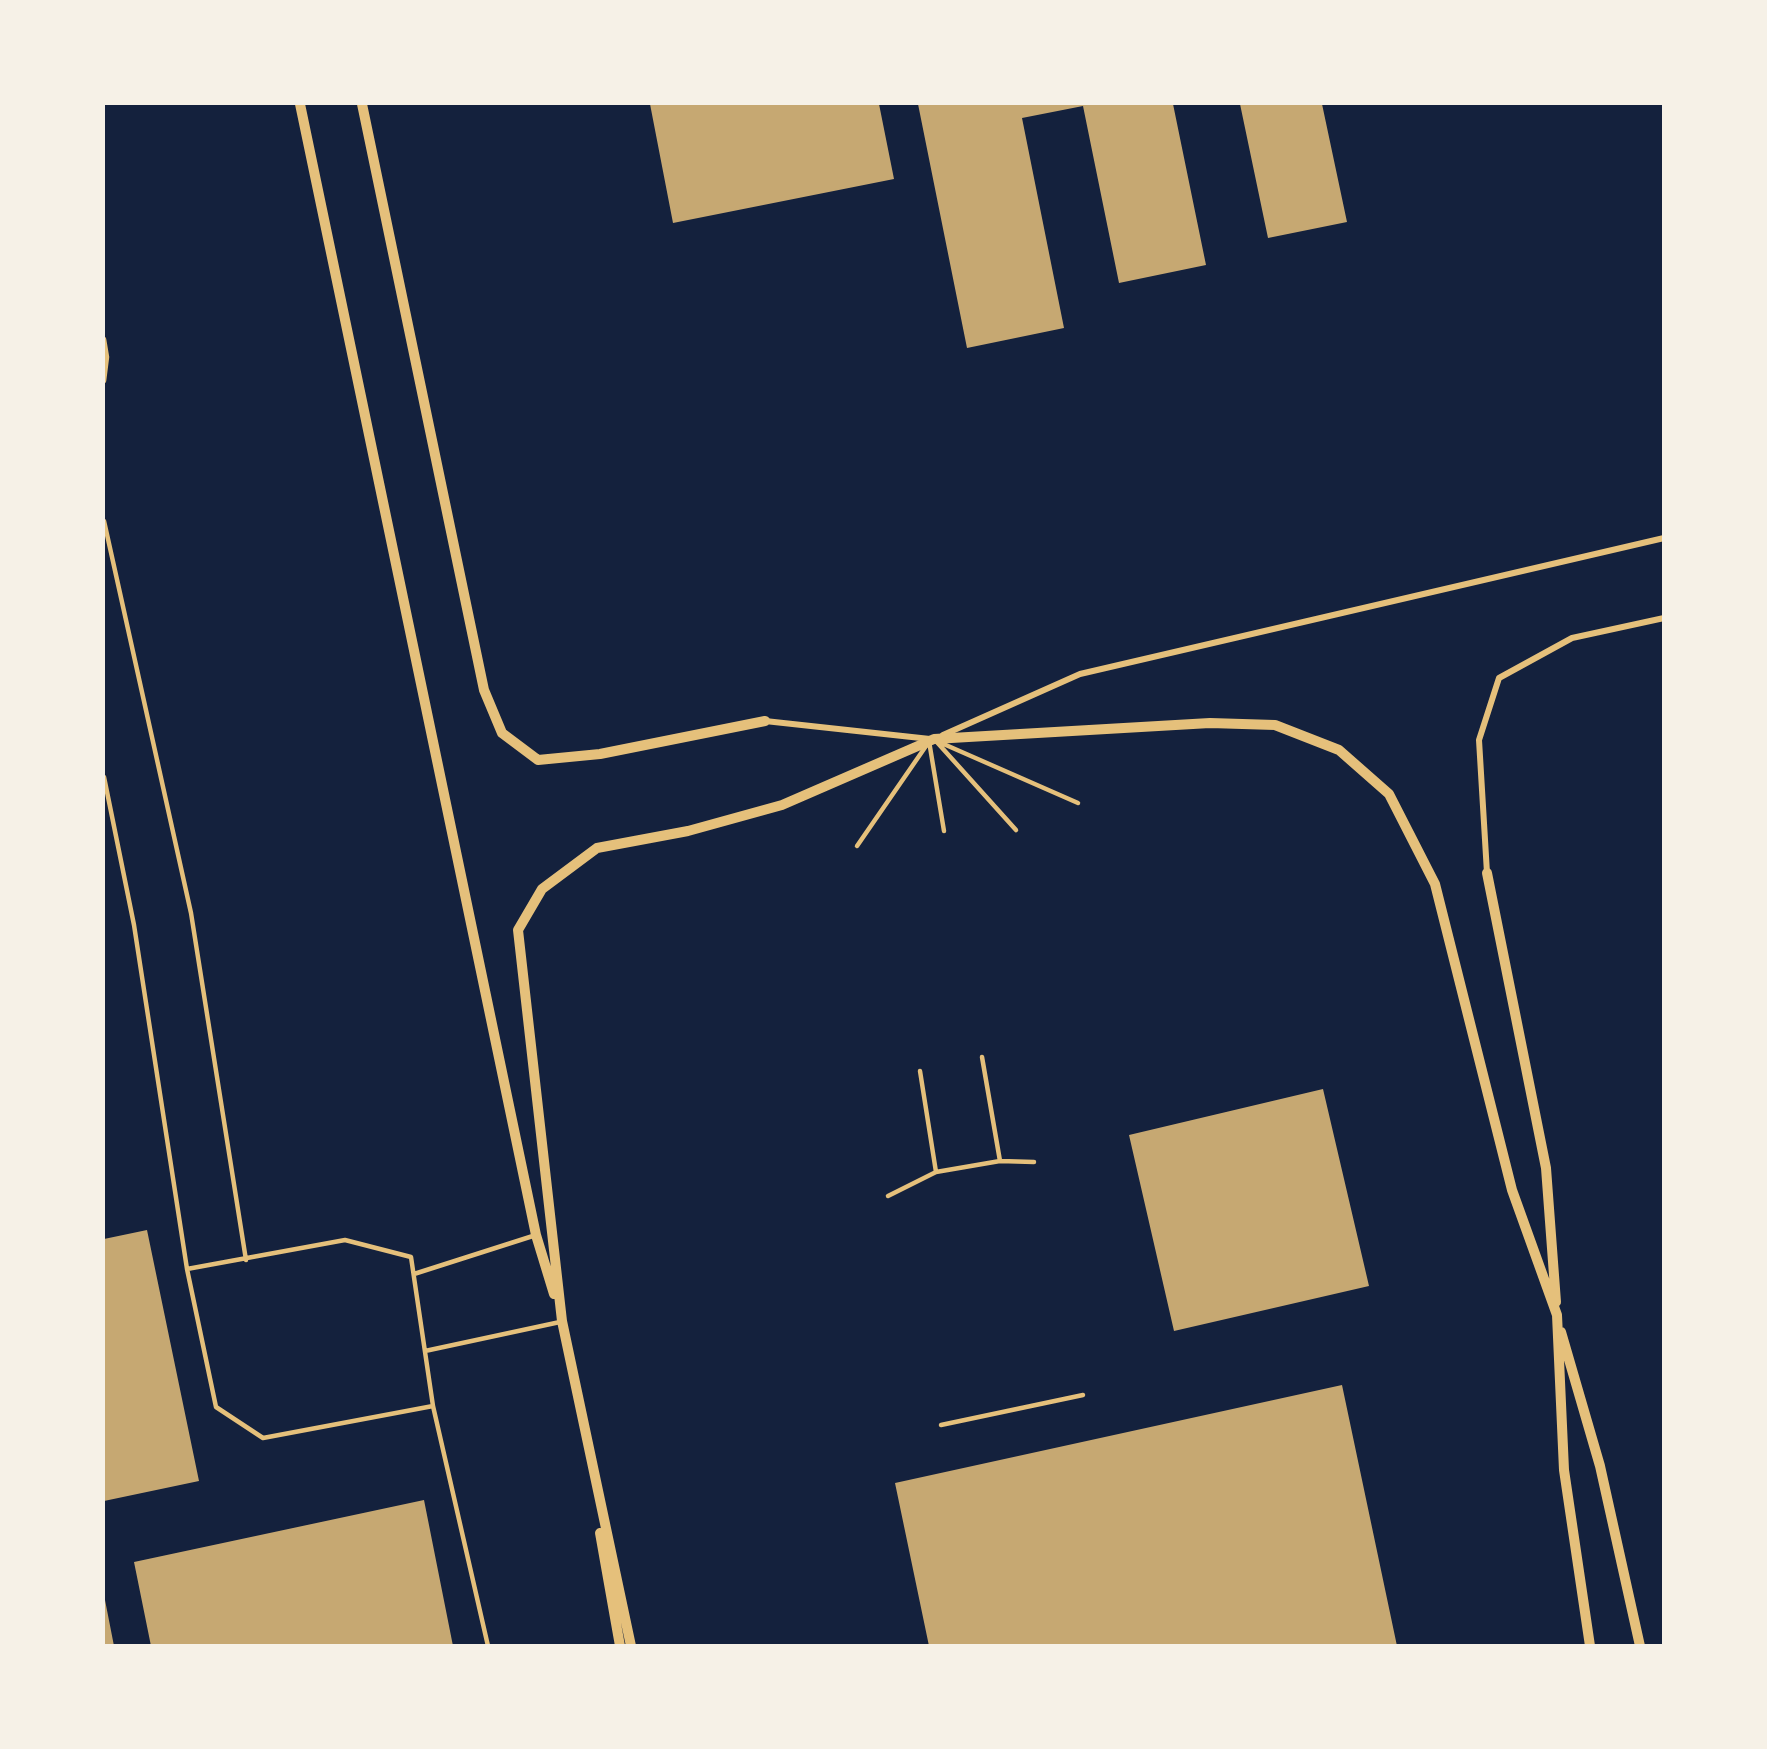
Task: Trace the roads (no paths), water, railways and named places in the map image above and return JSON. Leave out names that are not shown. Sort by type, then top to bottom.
[{"type":"street","points":[[300,104],[536,1235],[562,1321],[631,1646]]},
{"type":"street","points":[[362,104],[484,690],[502,733],[538,760],[600,754],[765,721],[932,740],[1210,723],[1275,725],[1339,750],[1389,794],[1435,884],[1512,1190],[1557,1315],[1600,1466],[1640,1646]]},
{"type":"street","points":[[620,1646],[562,1321],[518,930],[542,889],[597,848],[688,831],[782,805],[1080,674],[1664,538]]},
{"type":"street","points":[[1590,1646],[1564,1470],[1557,1315],[1546,1168],[1487,873],[1479,740],[1499,678],[1572,638],[1664,618]]},
{"type":"lane","points":[[104,339],[107,357],[104,381]]},
{"type":"lane","points":[[104,521],[191,913],[246,1260]]},
{"type":"lane","points":[[932,740],[1078,803]]},
{"type":"lane","points":[[932,740],[1016,830]]},
{"type":"lane","points":[[932,740],[944,831]]},
{"type":"lane","points":[[858,846],[932,740]]},
{"type":"lane","points":[[104,777],[134,925],[187,1269],[216,1407],[263,1438],[433,1406]]},
{"type":"lane","points":[[981,1057],[1000,1161]]},
{"type":"lane","points":[[920,1071],[936,1172]]},
{"type":"lane","points":[[888,1196],[936,1172],[1000,1161],[1034,1162]]},
{"type":"lane","points":[[414,1274],[536,1235]]},
{"type":"lane","points":[[187,1269],[345,1240],[411,1257],[433,1406],[488,1646]]},
{"type":"lane","points":[[425,1351],[562,1321]]},
{"type":"lane","points":[[941,1425],[1083,1395]]}]
